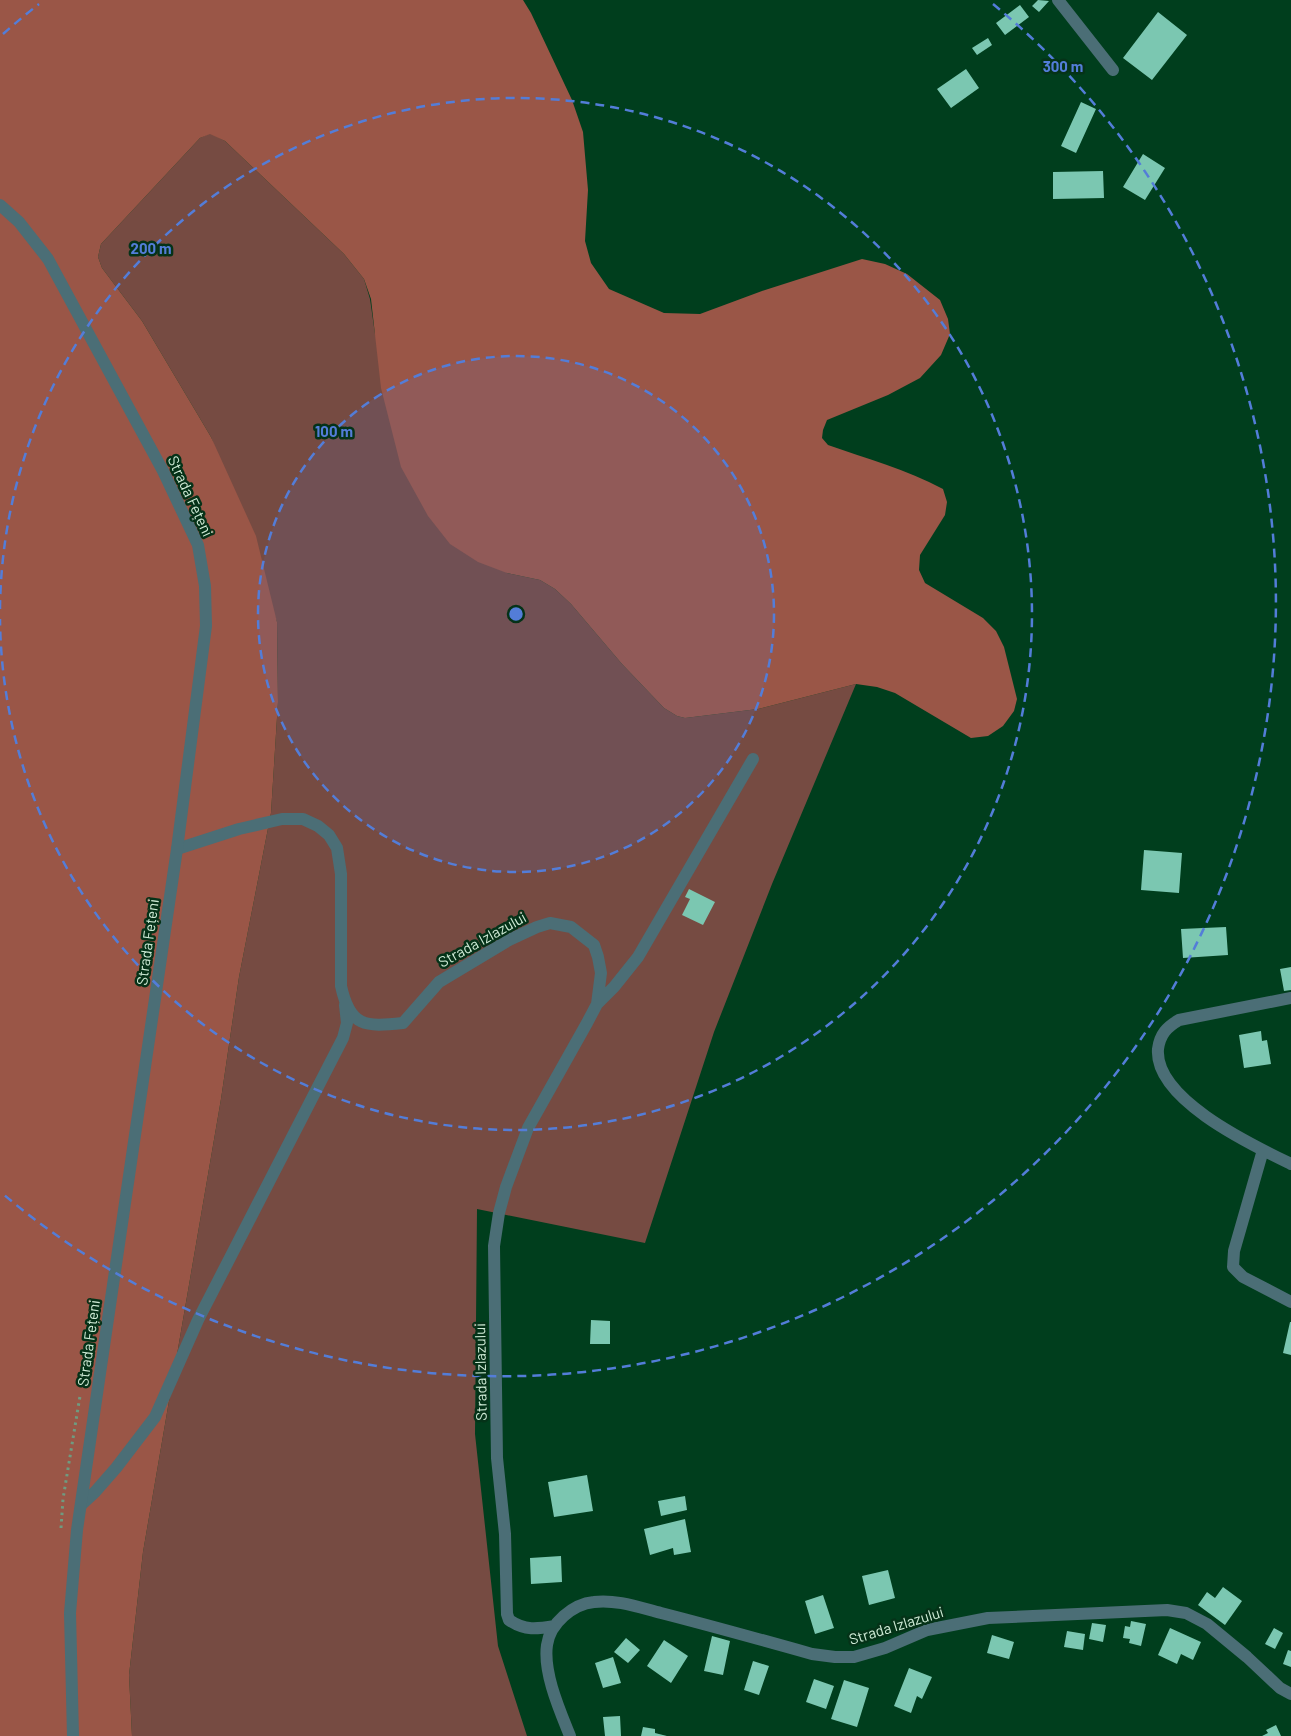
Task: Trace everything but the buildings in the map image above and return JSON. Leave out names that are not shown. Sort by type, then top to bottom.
[{"type":"street","points":[[1058,0],[1114,70]]},
{"type":"street","name":"Strada Fețeni","points":[[0,205],[19,222],[48,259],[163,471],[198,545],[205,586],[206,626],[177,849],[81,1505],[70,1613],[73,1736]]},
{"type":"street","points":[[597,1004],[614,987],[638,957],[753,759]]},
{"type":"street","points":[[81,1505],[96,1492],[155,1417],[214,1287],[278,1161],[326,1073],[347,1023],[341,986],[341,874],[337,848],[329,835],[318,826],[303,819],[282,819],[177,849]]},
{"type":"street","name":"Strada Izlazului","points":[[345,1005],[356,1020],[370,1025],[403,1022],[439,982],[509,940],[537,926],[550,923],[571,927],[594,944],[598,957],[601,972],[597,1004],[528,1128],[506,1187],[499,1213],[494,1246],[497,1458],[505,1534],[507,1614],[510,1620],[524,1628],[534,1630],[555,1626],[565,1614],[580,1606],[594,1602],[610,1602],[702,1623],[812,1654],[854,1657],[885,1648],[927,1630],[988,1618],[1167,1610],[1186,1613],[1206,1624],[1280,1688],[1291,1694]]},
{"type":"street","points":[[1291,998],[1179,1020],[1167,1026],[1159,1039],[1158,1057],[1164,1076],[1178,1094],[1233,1134],[1291,1164]]},
{"type":"street","points":[[1262,1150],[1234,1251],[1233,1267],[1243,1278],[1291,1302]]},
{"type":"street","points":[[555,1626],[546,1646],[548,1670],[553,1695],[570,1736]]},
{"type":"shaded area","points":[[0,0],[523,0],[572,100],[583,132],[588,190],[585,241],[591,263],[609,289],[664,313],[700,314],[762,291],[862,259],[885,264],[907,274],[940,300],[948,319],[950,334],[941,355],[920,378],[888,395],[827,420],[822,438],[828,445],[901,470],[943,489],[947,502],[945,515],[920,555],[919,570],[925,583],[983,618],[996,631],[1004,647],[1017,699],[1014,711],[1003,726],[988,736],[971,738],[895,693],[877,687],[856,684],[758,709],[685,718],[677,716],[664,708],[622,664],[571,604],[555,589],[540,580],[507,573],[478,562],[450,544],[428,516],[401,467],[381,388],[371,299],[364,279],[344,254],[225,141],[210,134],[200,138],[101,244],[98,257],[102,268],[142,321],[211,437],[256,536],[277,622],[278,702],[271,813],[239,977],[221,1099],[143,1552],[129,1675],[132,1736],[0,1736]]},
{"type":"shaded area","points":[[210,133],[225,141],[344,254],[364,279],[370,299],[375,334],[507,573],[540,580],[555,589],[571,604],[622,664],[664,708],[677,716],[685,718],[758,709],[856,684],[772,884],[714,1032],[645,1243],[477,1209],[475,1434],[498,1646],[527,1736],[132,1736],[129,1675],[143,1552],[221,1099],[239,977],[271,813],[278,702],[277,622],[211,437],[142,321],[102,268],[98,257],[101,244],[200,138]]}]
